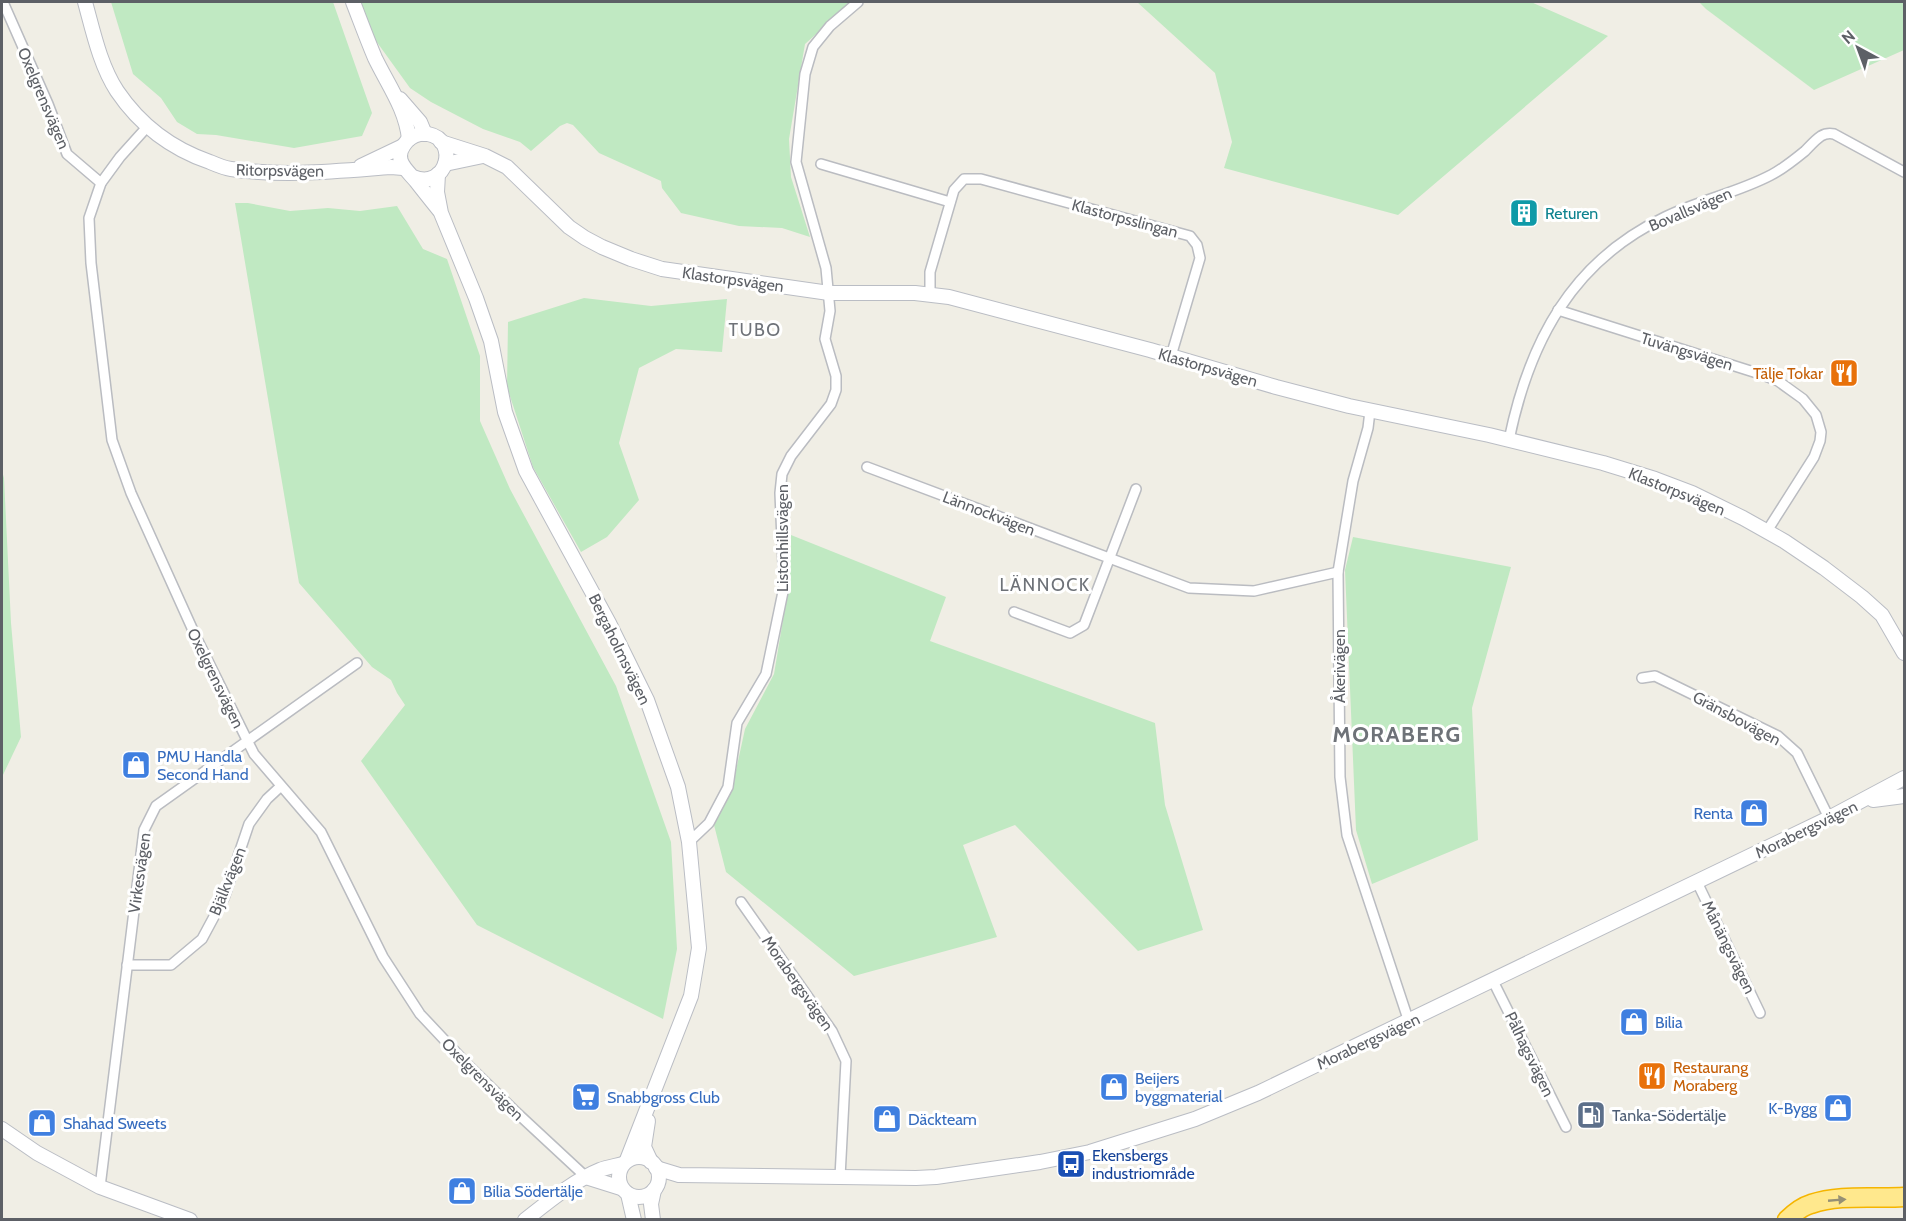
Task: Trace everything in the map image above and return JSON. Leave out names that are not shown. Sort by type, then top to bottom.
[{"type":"highway","points":[[1787,1220],[1798,1210],[1811,1204],[1830,1200],[1905,1197]]},
{"type":"street","name":"Oxelgrensvägen","points":[[3,2],[48,104],[67,154],[101,183]]},
{"type":"street","name":"Ritorpsvägen","points":[[85,2],[98,50],[116,90],[147,127],[162,139],[195,157],[229,169],[266,173],[391,167],[408,173]]},
{"type":"street","points":[[353,2],[376,59],[393,90],[408,126],[406,143],[400,159],[408,173],[426,180],[442,169],[485,156]]},
{"type":"street","name":"Listonhillsvägen","points":[[689,842],[709,823],[728,787],[737,723],[766,674],[784,587],[780,492],[782,474],[791,456],[831,404],[836,390],[836,376],[825,339],[830,311],[826,268],[796,162],[805,74],[813,47],[830,26],[858,2]]},
{"type":"street","points":[[393,90],[420,122],[425,134]]},
{"type":"street","name":"Oxelgrensvägen","points":[[147,127],[120,157],[101,183],[89,218],[91,263],[112,440],[131,493],[195,637],[254,754],[321,832],[383,957],[420,1014],[510,1106],[586,1177]]},
{"type":"street","name":"Bovallsvägen","points":[[1509,440],[1523,385],[1548,327],[1558,310],[1568,294],[1593,265],[1631,235],[1667,216],[1773,174],[1826,133],[1834,134],[1905,172]]},
{"type":"street","points":[[406,143],[416,135],[425,134],[434,136],[441,142]]},
{"type":"street","name":"Klastorpsvägen","points":[[441,142],[485,156],[507,167],[569,226],[602,247],[662,269],[829,293],[930,294],[949,297],[1171,356],[1276,387],[1370,411],[1509,440],[1655,479],[1692,493],[1767,531],[1824,568],[1862,597],[1881,615],[1905,653]]},
{"type":"street","name":"Bergaholmsvägen","points":[[441,142],[447,154],[437,192],[441,213],[491,341],[506,412],[526,471],[609,623],[646,700],[678,787],[689,842],[699,948],[691,996],[625,1162]]},
{"type":"street","name":"Ritorpsvägen","points":[[350,170],[406,143]]},
{"type":"street","points":[[821,165],[951,202]]},
{"type":"street","name":"Bergaholmsvägen","points":[[408,173],[441,213]]},
{"type":"street","name":"Klastorpsslingan","points":[[930,294],[930,272],[954,190],[964,179],[981,179],[1190,236],[1197,245],[1200,258],[1171,356]]},
{"type":"street","name":"Tuvängsvägen","points":[[1558,310],[1760,374],[1792,390],[1810,407],[1821,432],[1817,450],[1767,531]]},
{"type":"street","name":"Åkerivägen","points":[[1370,411],[1368,428],[1353,482],[1338,572],[1340,777],[1347,835],[1408,1022]]},
{"type":"street","name":"Lännockvägen","points":[[867,467],[1189,588],[1254,591],[1338,572]]},
{"type":"street","points":[[1014,612],[1070,633],[1084,625],[1136,489]]},
{"type":"street","name":"Virkesvägen","points":[[100,1187],[144,831],[156,806],[357,663]]},
{"type":"street","name":"Gränsbovägen","points":[[1642,678],[1655,676],[1778,736],[1797,753],[1829,818]]},
{"type":"street","name":"Morabergsvägen","points":[[654,1165],[679,1175],[936,1177],[1040,1162],[1089,1152],[1155,1133],[1217,1110],[1408,1022],[1829,818],[1905,778]]},
{"type":"street","name":"Bjälkvägen","points":[[127,965],[171,965],[202,939],[224,898],[249,824],[267,799],[281,786]]},
{"type":"street","name":"Morabergsvägen","points":[[1865,800],[1905,796]]},
{"type":"street","name":"Månängsvägen","points":[[1697,882],[1760,1013]]},
{"type":"street","name":"Morabergsvägen","points":[[741,902],[832,1031],[846,1061],[840,1177]]},
{"type":"street","name":"Pålhagsvägen","points":[[1493,981],[1566,1127]]},
{"type":"street","name":"Bergaholmsvägen","points":[[651,1101],[644,1147],[654,1165]]},
{"type":"street","points":[[2,1129],[37,1153],[100,1187],[190,1220]]},
{"type":"street","points":[[525,1220],[556,1195],[586,1177],[601,1169],[639,1157],[654,1165],[659,1180],[650,1207],[652,1220]]},
{"type":"street","points":[[625,1162],[619,1173],[634,1220]]},
{"type":"street","name":"Morabergsvägen","points":[[656,1188],[669,1183],[679,1175]]},
{"type":"street","points":[[586,1177],[639,1197],[645,1196],[656,1188]]},
{"type":"green space","points":[[111,2],[333,2],[372,113],[362,136],[294,148],[197,134],[177,122],[161,98],[133,74]]},
{"type":"green space","points":[[360,2],[852,2],[805,44],[789,139],[791,177],[810,237],[782,228],[739,226],[681,213],[662,188],[661,181],[599,153],[573,125],[567,123],[560,126],[531,151],[520,142],[483,129],[431,102],[410,88],[371,34]]},
{"type":"green space","points":[[1137,2],[1531,2],[1608,36],[1398,215],[1224,168],[1232,142],[1215,73]]},
{"type":"green space","points":[[1699,2],[1904,2],[1904,50],[1814,90]]},
{"type":"green space","points":[[235,203],[248,203],[290,211],[328,208],[360,211],[397,206],[423,249],[447,259],[480,356],[480,421],[510,489],[616,686],[671,842],[677,949],[663,1019],[477,925],[361,761],[405,705],[391,680],[372,667],[299,583]]},
{"type":"green space","points":[[584,298],[651,306],[727,299],[722,352],[676,349],[639,368],[619,443],[639,500],[607,537],[581,552],[533,467],[507,387],[508,322]]},
{"type":"green space","points":[[2,471],[11,623],[21,737],[2,777]]},
{"type":"green space","points":[[791,535],[946,597],[930,641],[1155,723],[1165,805],[1203,930],[1138,951],[1015,825],[963,845],[997,937],[854,976],[726,872],[714,825],[733,784],[745,729],[774,674],[789,584]]},
{"type":"green space","points":[[1353,537],[1511,567],[1472,708],[1478,840],[1372,884],[1356,830],[1345,570]]},
{"type":"place","name":"Returen","points":[[1524,213]]},
{"type":"place","name":"Tälje Tokar","points":[[1844,373]]},
{"type":"place","name":"PMU Handla Second Hand","points":[[136,765]]},
{"type":"place","name":"Renta","points":[[1754,813]]},
{"type":"place","name":"Bilia","points":[[1634,1022]]},
{"type":"place","name":"Restaurang Moraberg","points":[[1652,1076]]},
{"type":"place","name":"Beijers byggmaterial","points":[[1114,1087]]},
{"type":"place","name":"Snabbgross Club","points":[[586,1097]]},
{"type":"place","name":"K-Bygg","points":[[1838,1108]]},
{"type":"place","name":"Tanka-Södertälje","points":[[1591,1115]]},
{"type":"place","name":"Däckteam","points":[[887,1119]]},
{"type":"place","name":"Shahad Sweets","points":[[42,1123]]},
{"type":"place","name":"Ekensbergs industriområde","points":[[1071,1164]]},
{"type":"place","name":"Bilia Södertälje","points":[[462,1191]]},
{"type":"district","name":"TUBO","points":[[755,330]]},
{"type":"district","name":"LÄNNOCK","points":[[1045,585]]},
{"type":"district","name":"MORABERG","points":[[1397,734]]}]
